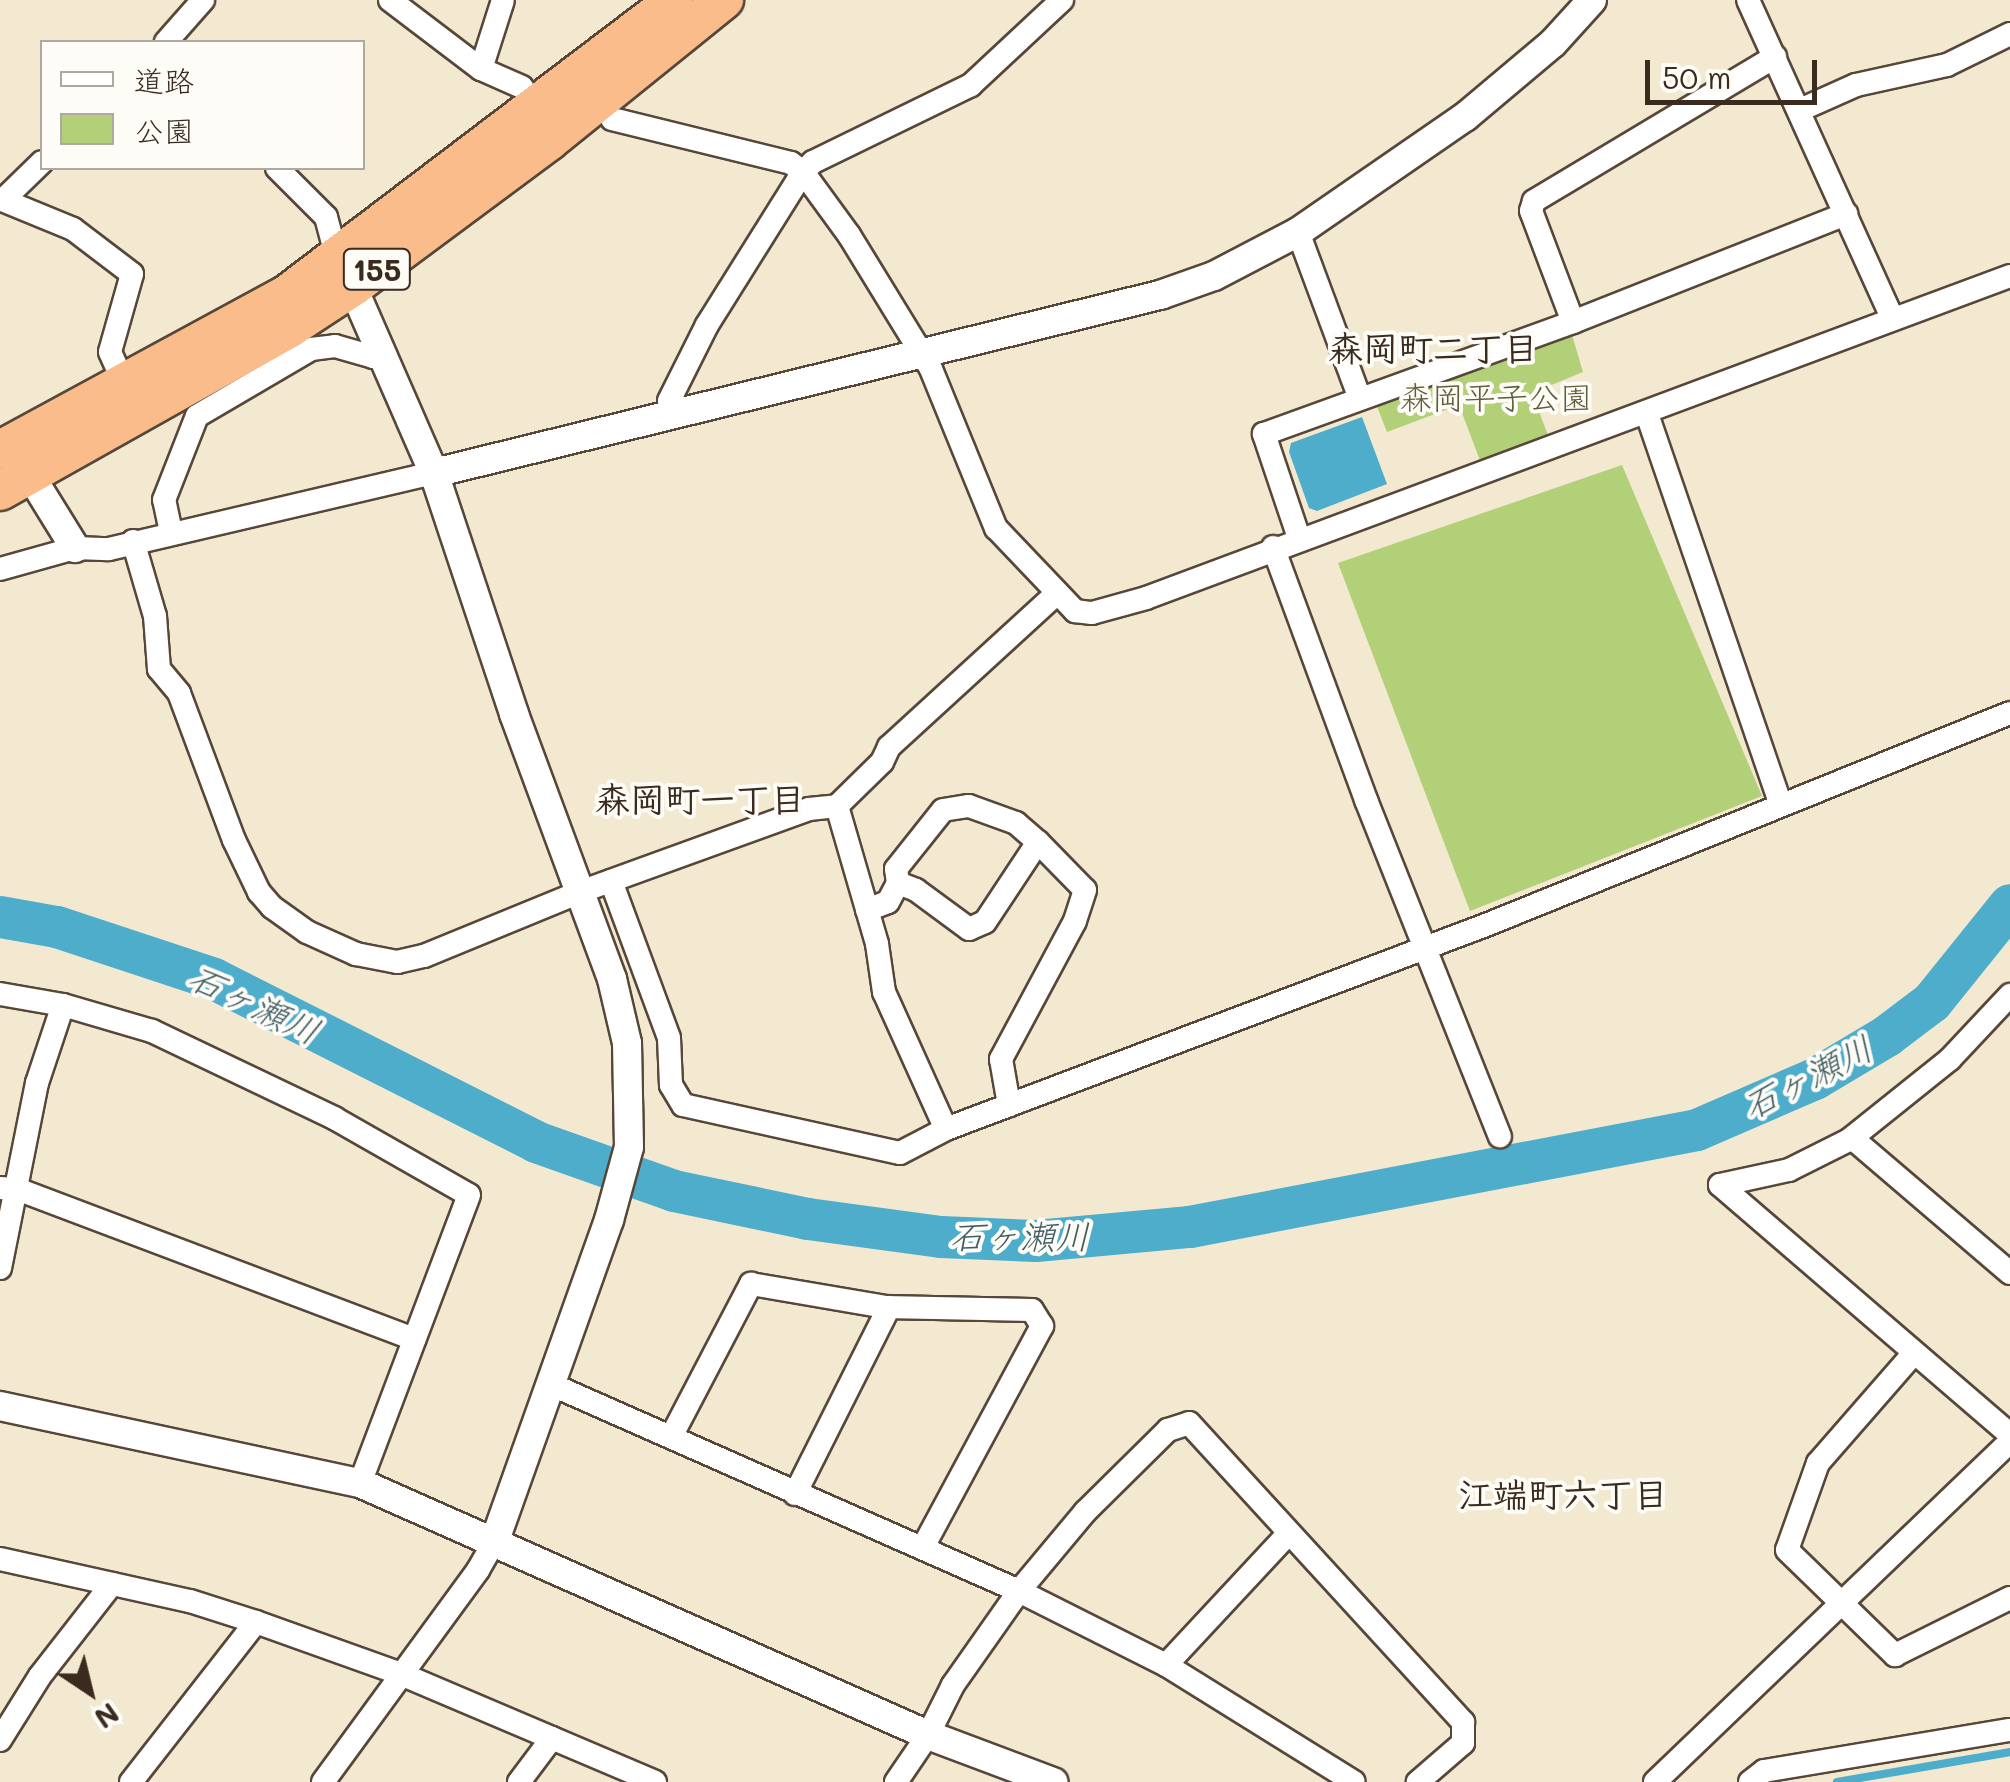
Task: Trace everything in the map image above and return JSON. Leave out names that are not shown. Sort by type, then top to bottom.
[{"type":"highway","name":"155","points":[[15,483],[290,328],[346,272],[674,0]]},
{"type":"highway","name":"155","points":[[0,450],[286,295],[346,272],[549,142],[724,0]]},
{"type":"street","points":[[168,40],[203,0]]},
{"type":"street","points":[[390,0],[481,69],[522,87]]},
{"type":"street","points":[[481,69],[503,0]]},
{"type":"street","points":[[672,414],[669,401],[708,325],[803,172],[813,162],[971,85],[1060,0]]},
{"type":"street","points":[[0,569],[75,548],[108,549],[434,473],[1160,295],[1214,276],[1298,232],[1465,118],[1553,43],[1592,0]]},
{"type":"street","points":[[1748,0],[1892,316]]},
{"type":"street","points":[[1800,110],[1856,85],[1947,65],[2010,34]]},
{"type":"street","points":[[1573,322],[1530,211],[1534,201],[1775,57]]},
{"type":"street","points":[[612,119],[791,163],[803,172],[849,235],[921,352],[996,528],[1076,611],[1092,613],[1146,598],[1273,547],[1646,414],[1892,316],[2010,276]]},
{"type":"street","points":[[40,164],[1,200],[73,229],[132,274],[110,352],[124,383]]},
{"type":"street","points":[[279,170],[326,217],[434,473],[514,714],[612,980],[628,1043],[630,1124],[609,1220],[495,1540],[478,1570],[324,1782]]},
{"type":"street","points":[[1299,538],[1264,434],[1359,396],[1573,322],[1846,214]]},
{"type":"street","points":[[1298,232],[1359,396]]},
{"type":"street","points":[[170,532],[164,500],[197,416],[311,349],[335,346],[373,357],[382,352]]},
{"type":"street","points":[[1646,414],[1781,805]]},
{"type":"street","points":[[15,483],[75,548]]},
{"type":"street","points":[[133,541],[155,616],[160,669],[179,694],[247,872],[272,908],[307,932],[356,954],[397,962],[424,956],[580,892],[809,809],[838,806],[882,762],[888,747],[1057,593]]},
{"type":"street","points":[[1273,547],[1500,1136]]},
{"type":"street","points":[[611,881],[669,1038],[671,1086],[684,1105],[900,1153],[946,1129],[1426,947],[2010,713]]},
{"type":"street","points":[[838,806],[867,910],[884,992],[946,1129]]},
{"type":"street","points":[[867,910],[888,902],[898,884],[896,868],[942,810],[969,806],[1016,823],[1085,890],[1084,899],[1001,1059],[1009,1105]]},
{"type":"street","points":[[898,884],[916,890],[970,928],[985,922],[1038,842]]},
{"type":"street","points":[[0,994],[63,1005],[152,1030],[334,1118],[470,1194],[360,1483]]},
{"type":"street","points":[[2010,995],[1950,1059],[1852,1138],[1789,1170],[1720,1185],[2010,1434]]},
{"type":"street","points":[[0,1268],[9,1188],[63,1005]]},
{"type":"street","points":[[1852,1138],[2010,1273]]},
{"type":"street","points":[[9,1188],[414,1338]]},
{"type":"street","points":[[671,1438],[752,1284],[888,1307],[1032,1310],[1042,1326],[923,1548]]},
{"type":"street","points":[[795,1494],[888,1307]]},
{"type":"street","points":[[1914,1352],[1818,1462],[1787,1550],[1895,1655],[2010,1598]]},
{"type":"street","points":[[548,1384],[1019,1591],[1166,1665],[1354,1782]]},
{"type":"street","points":[[0,1406],[360,1483],[928,1735],[1053,1782]]},
{"type":"street","points":[[896,1782],[928,1735],[953,1684],[1019,1591],[1085,1512],[1168,1430],[1189,1424],[1463,1722],[1463,1742],[1418,1782]]},
{"type":"street","points":[[1655,1782],[2010,1442]]},
{"type":"street","points":[[1166,1665],[1289,1532]]},
{"type":"street","points":[[1,1560],[256,1622],[401,1674],[655,1782]]},
{"type":"street","points":[[0,1740],[40,1676],[112,1584]]},
{"type":"street","points":[[131,1782],[256,1622]]},
{"type":"street","points":[[1750,1782],[1764,1771],[2010,1730]]},
{"type":"street","points":[[519,1782],[552,1738]]},
{"type":"green space","name":"森岡平子公園","points":[[1570,328],[1583,372],[1532,393],[1551,443],[1484,471],[1459,405],[1387,432],[1376,404]]},
{"type":"green space","points":[[1622,465],[1762,796],[1470,911],[1338,563]]},
{"type":"water","points":[[1362,417],[1387,484],[1317,511],[1309,508],[1289,452],[1291,443]]},
{"type":"waterway","name":"石ヶ瀬川","points":[[0,917],[57,927],[214,979],[536,1142],[674,1191],[808,1219],[941,1237],[1036,1241],[1190,1227],[1697,1130],[1815,1079],[1887,1036],[1932,1002],[2010,905]]},
{"type":"waterway","points":[[1837,1782],[2010,1752]]},
{"type":"district","name":"森岡町二丁目","points":[[1433,347]]},
{"type":"district","name":"森岡町一丁目","points":[[700,798]]},
{"type":"district","name":"江端町六丁目","points":[[1563,1493]]}]
